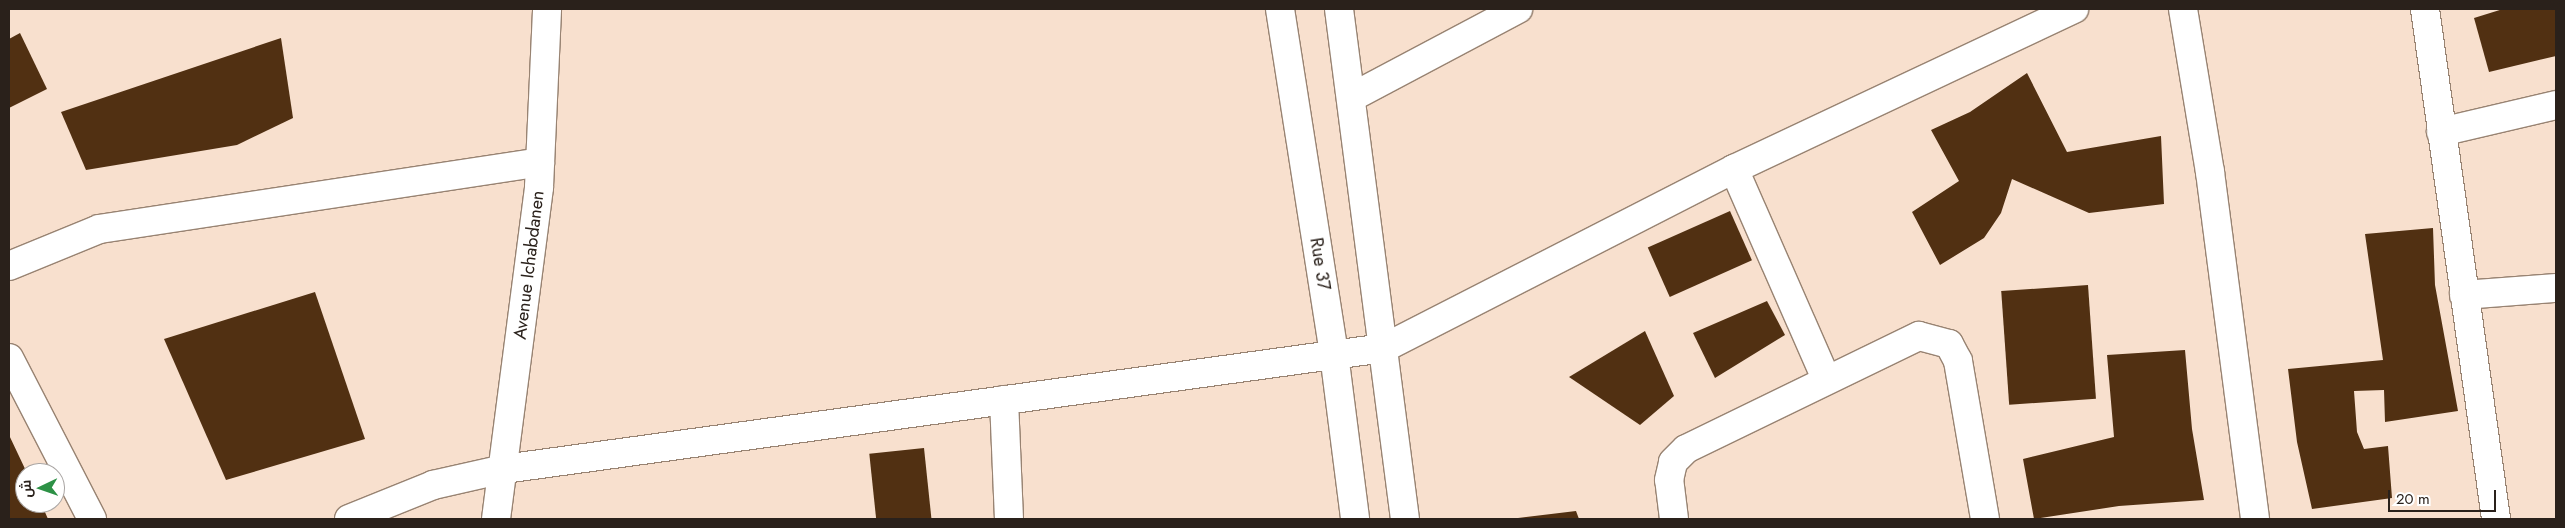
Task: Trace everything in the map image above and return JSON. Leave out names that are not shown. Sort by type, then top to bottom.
[{"type":"street","name":"Avenue Ichabdanen","points":[[496,519],[504,470],[540,162],[546,9]]},
{"type":"street","name":"Rue 37","points":[[1280,9],[1334,354],[1355,519]]},
{"type":"street","points":[[1339,9],[1406,519]]},
{"type":"street","points":[[1352,97],[1518,9]]},
{"type":"street","points":[[349,519],[434,485],[504,470],[1384,348],[1734,169],[2074,9]]},
{"type":"street","points":[[2183,9],[2210,172],[2255,519]]},
{"type":"street","points":[[2425,9],[2496,519]]},
{"type":"street","points":[[2441,132],[2556,105]]},
{"type":"street","points":[[9,266],[99,229],[540,162]]},
{"type":"street","points":[[1734,169],[1826,379]]},
{"type":"street","points":[[2464,294],[2556,288]]},
{"type":"street","points":[[1674,519],[1669,480],[1673,462],[1686,450],[1826,379],[1920,336],[1949,344],[1958,360],[1985,519]]},
{"type":"street","points":[[9,358],[92,519]]},
{"type":"street","points":[[1004,400],[1009,519]]},
{"type":"building","points":[[2503,9],[2556,9],[2556,56],[2489,72],[2474,18]]},
{"type":"building","points":[[20,33],[47,89],[9,108],[9,39]]},
{"type":"building","points":[[281,38],[293,118],[237,145],[86,170],[61,112]]},
{"type":"building","points":[[2027,73],[2067,152],[2161,136],[2164,204],[2089,213],[2012,179],[2001,213],[1984,238],[1940,265],[1912,212],[1959,181],[1931,130],[1970,112]]},
{"type":"building","points":[[1730,211],[1752,260],[1670,297],[1648,248]]},
{"type":"building","points":[[2433,228],[2435,285],[2458,411],[2385,422],[2384,390],[2354,391],[2357,432],[2364,449],[2388,446],[2392,498],[2312,509],[2297,442],[2288,369],[2383,360],[2365,234]]},
{"type":"building","points":[[2088,285],[2096,399],[2009,405],[2001,291]]},
{"type":"building","points":[[315,292],[365,439],[226,480],[164,339]]},
{"type":"building","points":[[1767,301],[1785,335],[1715,378],[1693,333]]},
{"type":"building","points":[[1645,331],[1674,396],[1640,425],[1569,377]]},
{"type":"building","points":[[2185,350],[2192,429],[2204,500],[2119,506],[2034,519],[2023,459],[2114,437],[2107,355]]},
{"type":"building","points":[[9,435],[22,463],[15,463],[15,513],[45,513],[48,519],[9,519]]},
{"type":"building","points":[[924,448],[931,519],[876,519],[869,454]]},
{"type":"building","points":[[1576,511],[1579,519],[1518,518]]}]
